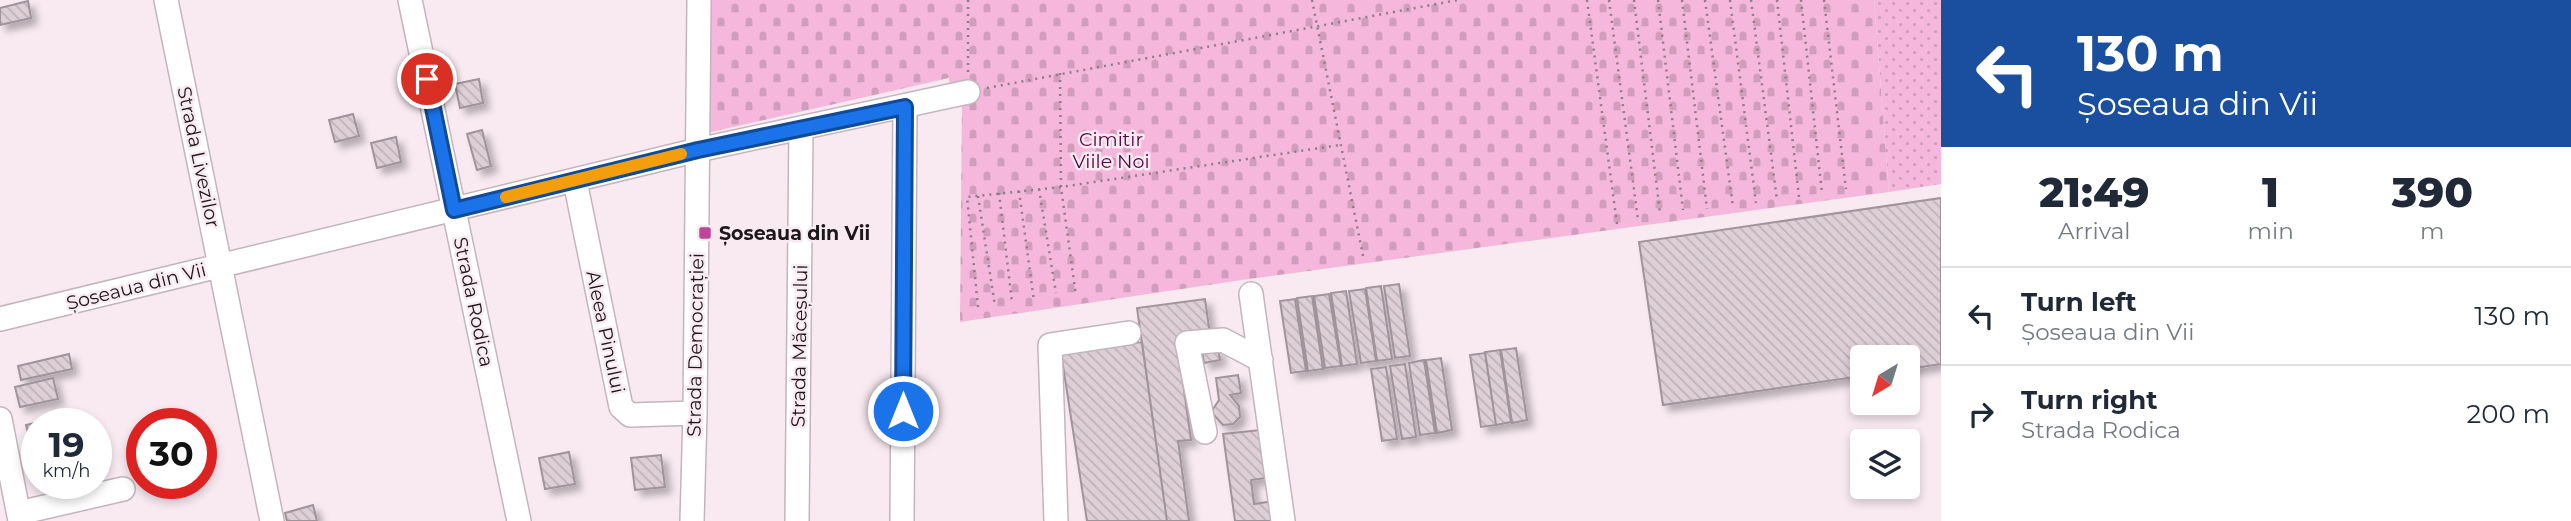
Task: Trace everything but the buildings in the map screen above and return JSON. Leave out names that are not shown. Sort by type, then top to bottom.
[{"type":"street","name":"Strada Livezilor","points":[[166,0],[272,521]]},
{"type":"street","name":"Strada Rodica","points":[[410,0],[519,521]]},
{"type":"street","name":"Strada Democrației","points":[[692,521],[699,0]]},
{"type":"street","name":"Șoseaua din Vii","points":[[0,319],[698,150],[968,92]]},
{"type":"street","points":[[902,521],[905,107]]},
{"type":"street","name":"Strada Măceșului","points":[[797,521],[801,129]]},
{"type":"street","name":"Aleea Pinului","points":[[575,181],[621,407],[631,415],[695,413]]},
{"type":"street","points":[[1251,294],[1283,521]]},
{"type":"street","points":[[1056,521],[1050,345],[1129,333]]},
{"type":"street","points":[[1205,432],[1187,343],[1223,340],[1261,360]]},
{"type":"street","points":[[0,419],[20,517],[123,489]]},
{"type":"path","points":[[968,0],[968,92],[1458,0]]},
{"type":"path","points":[[1312,0],[1363,256]]},
{"type":"path","points":[[1587,0],[1617,224]]},
{"type":"path","points":[[1609,0],[1638,219]]},
{"type":"path","points":[[1633,0],[1660,213]]},
{"type":"path","points":[[1658,0],[1683,210]]},
{"type":"path","points":[[1682,0],[1707,209]]},
{"type":"path","points":[[1705,0],[1732,207]]},
{"type":"path","points":[[1730,0],[1756,203]]},
{"type":"path","points":[[1751,0],[1777,200]]},
{"type":"path","points":[[1777,0],[1799,197]]},
{"type":"path","points":[[1801,0],[1822,193]]},
{"type":"path","points":[[1824,0],[1846,189]]},
{"type":"path","points":[[1060,73],[1061,187],[1076,296]]},
{"type":"path","points":[[978,307],[967,197],[1061,187],[1340,145]]},
{"type":"path","points":[[1039,189],[1056,293]]},
{"type":"path","points":[[1019,191],[1034,301]]},
{"type":"path","points":[[999,193],[1012,302]]},
{"type":"path","points":[[978,196],[995,306]]},
{"type":"green space","name":"Cimitir Viile Noi","points":[[708,0],[1874,0],[1889,192],[1242,280],[960,322],[962,99],[951,96],[949,78],[707,133]]},
{"type":"green space","points":[[1874,0],[1941,0],[1941,184],[1889,192]]},
{"type":"slow traffic","points":[[506,197],[681,154]]},
{"type":"place","name":"Șoseaua din Vii","points":[[705,233]]},
{"type":"route","points":[[427,79],[454,210],[698,150],[905,107],[903,411]]}]
